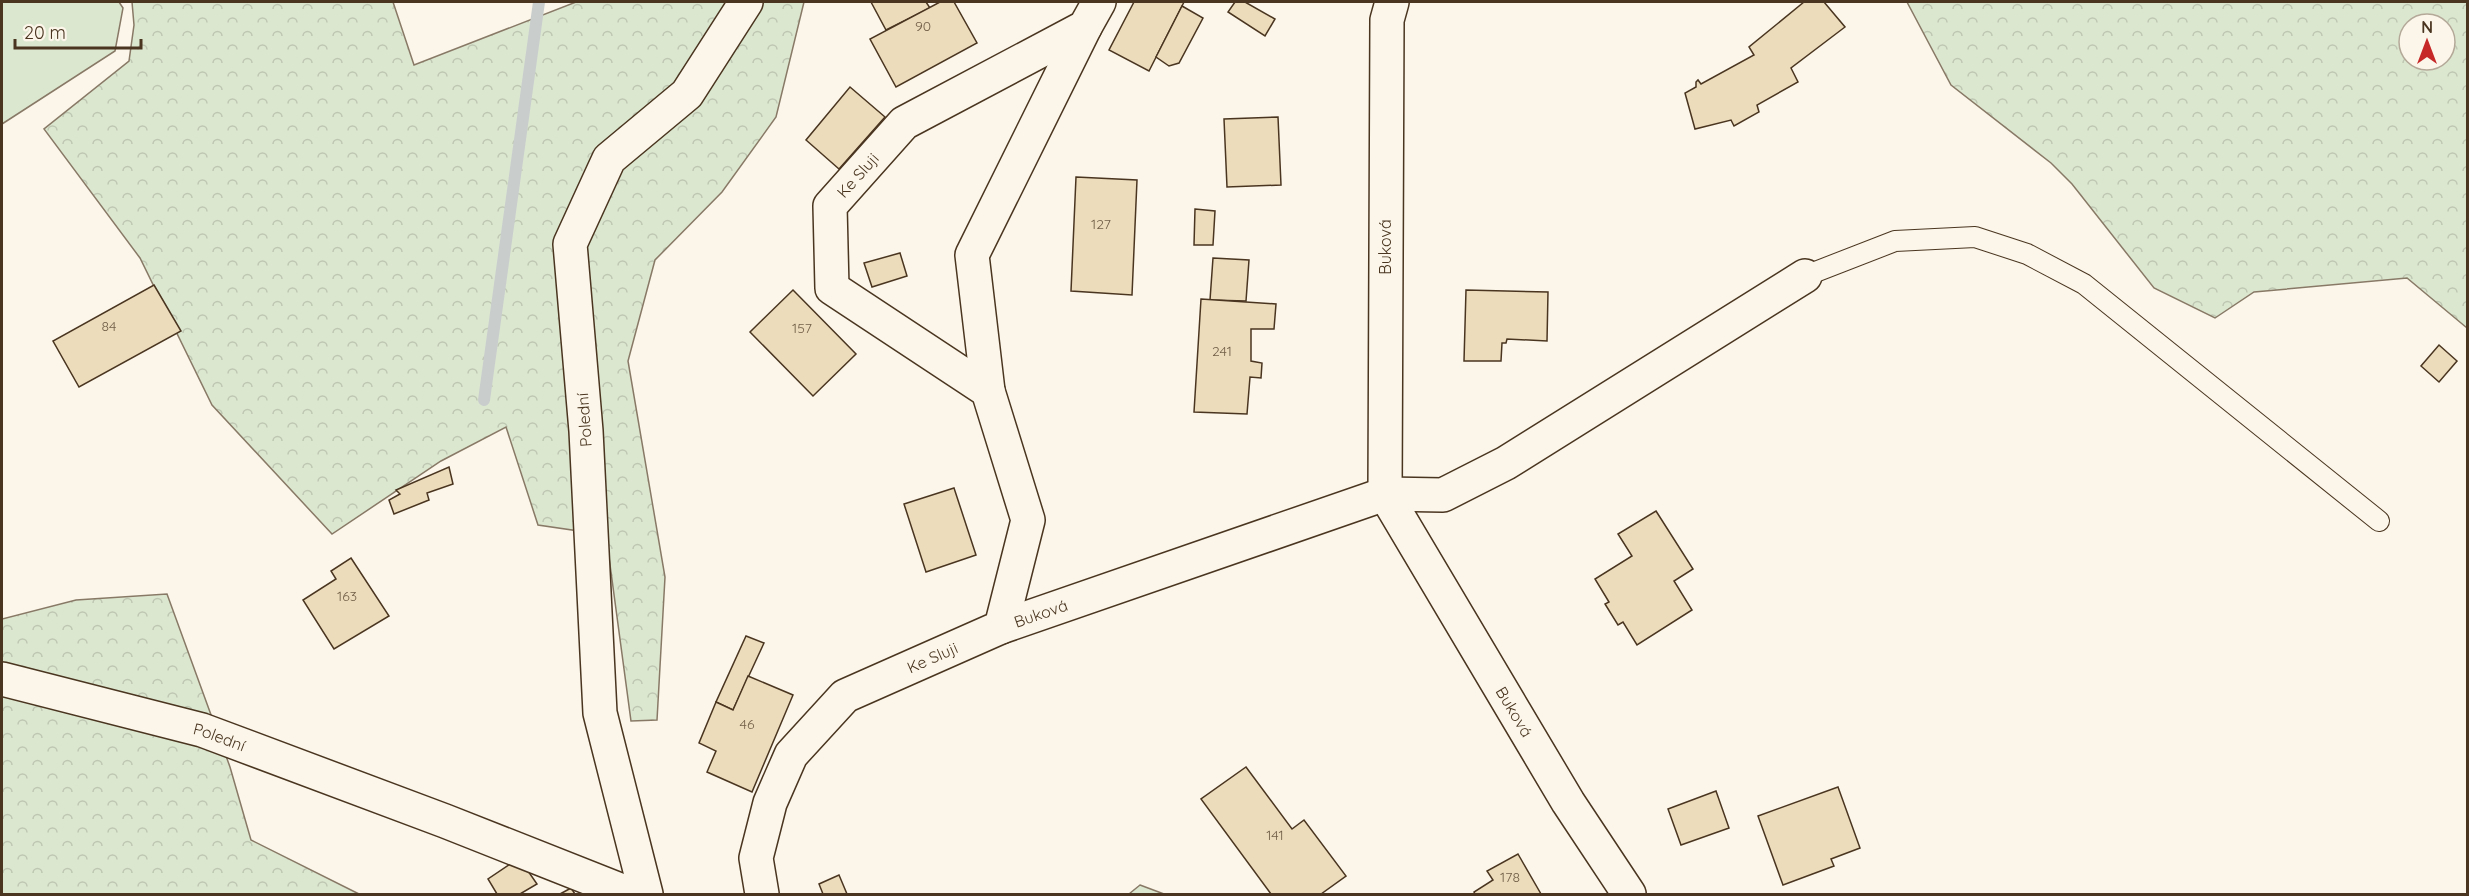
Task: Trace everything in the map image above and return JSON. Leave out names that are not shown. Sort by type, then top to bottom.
[{"type":"street","name":"Polední","points":[[646,894],[600,713],[586,431],[570,244],[609,159],[687,94],[746,2]]},
{"type":"street","name":"Buková","points":[[1392,2],[1387,20],[1385,494],[1568,801],[1629,894]]},
{"type":"street","name":"Ke Sluji","points":[[988,392],[832,288],[830,206],[904,123],[1092,14]]},
{"type":"street","name":"Ke Sluji","points":[[762,894],[756,858],[770,803],[791,756],[799,747],[845,696],[1001,627],[1028,520],[988,392],[972,255],[1092,14]]},
{"type":"street","name":"Buková","points":[[1001,627],[1385,494],[1443,495],[1506,463],[1805,276]]},
{"type":"street","name":"Polední","points":[[2,679],[202,730],[630,894]]},
{"type":"lane","points":[[1805,276],[1895,241],[1974,237],[2027,254],[2084,284],[2379,521]]},
{"type":"green space","points":[[2,2],[119,2],[123,8],[115,51],[2,124]]},
{"type":"green space","points":[[132,2],[393,2],[414,65],[576,2],[804,2],[776,117],[722,192],[655,260],[628,361],[665,577],[657,720],[631,721],[606,535],[538,525],[506,427],[441,461],[332,534],[212,405],[140,258],[44,129],[129,61],[134,25]]},
{"type":"green space","points":[[1907,2],[2467,2],[2467,328],[2407,278],[2254,292],[2215,318],[2154,288],[2072,184],[2051,163],[1951,85]]},
{"type":"green space","points":[[167,594],[230,767],[251,840],[359,894],[2,894],[2,619],[76,600]]},
{"type":"green space","points":[[1140,885],[1164,894],[1129,894]]},
{"type":"building","points":[[871,2],[926,2],[930,8],[886,30]]},
{"type":"building","points":[[940,2],[954,2],[977,43],[896,87],[870,39]]},
{"type":"building","points":[[1134,2],[1184,2],[1149,71],[1109,50]]},
{"type":"building","points":[[1235,2],[1245,2],[1275,19],[1265,36],[1228,12]]},
{"type":"building","points":[[1804,2],[1824,2],[1845,27],[1791,68],[1798,82],[1757,105],[1759,112],[1734,126],[1731,120],[1695,129],[1685,93],[1696,87],[1698,80],[1701,84],[1754,55],[1749,47]]},
{"type":"building","points":[[1182,6],[1203,18],[1179,63],[1169,66],[1156,57]]},
{"type":"building","points":[[850,87],[885,117],[839,169],[806,140]]},
{"type":"building","points":[[1278,117],[1281,185],[1227,187],[1224,119]]},
{"type":"building","points":[[1076,177],[1137,180],[1132,295],[1071,291]]},
{"type":"building","points":[[1195,209],[1215,211],[1213,245],[1194,245]]},
{"type":"building","points":[[900,253],[907,276],[872,287],[864,263]]},
{"type":"building","points":[[1213,258],[1249,260],[1246,301],[1210,300]]},
{"type":"building","points":[[154,285],[181,331],[79,387],[53,341]]},
{"type":"building","points":[[793,290],[856,354],[813,396],[750,332]]},
{"type":"building","points":[[1466,290],[1548,292],[1547,341],[1507,339],[1506,343],[1502,343],[1501,361],[1464,361]]},
{"type":"building","points":[[1201,299],[1276,304],[1274,329],[1251,329],[1251,361],[1262,363],[1261,378],[1250,377],[1247,414],[1194,412]]},
{"type":"building","points":[[2439,345],[2457,361],[2439,382],[2421,366]]},
{"type":"building","points":[[449,467],[453,484],[427,493],[429,500],[394,514],[389,500],[400,494],[396,490]]},
{"type":"building","points":[[954,488],[976,555],[926,572],[904,504]]},
{"type":"building","points":[[1656,511],[1693,569],[1674,581],[1692,610],[1637,645],[1623,622],[1618,625],[1605,604],[1609,602],[1595,579],[1632,556],[1618,534]]},
{"type":"building","points":[[351,558],[389,616],[334,649],[303,600],[336,579],[331,571]]},
{"type":"building","points":[[746,636],[764,643],[733,710],[716,702]]},
{"type":"building","points":[[748,676],[793,695],[752,792],[707,772],[716,751],[699,743],[716,702],[733,710]]},
{"type":"building","points":[[1246,767],[1292,829],[1304,820],[1346,876],[1321,894],[1271,894],[1201,799]]},
{"type":"building","points":[[1838,787],[1860,848],[1831,859],[1834,866],[1783,885],[1758,816]]},
{"type":"building","points":[[1716,791],[1729,828],[1681,845],[1668,809]]},
{"type":"building","points":[[1518,854],[1541,894],[1475,894],[1474,892],[1493,880],[1487,871]]},
{"type":"building","points":[[519,858],[537,884],[520,894],[497,894],[488,879]]},
{"type":"building","points":[[839,875],[847,894],[823,894],[819,884]]},
{"type":"building","points":[[571,888],[575,894],[560,894]]},
{"type":"waterway","points":[[484,400],[539,2]]}]
